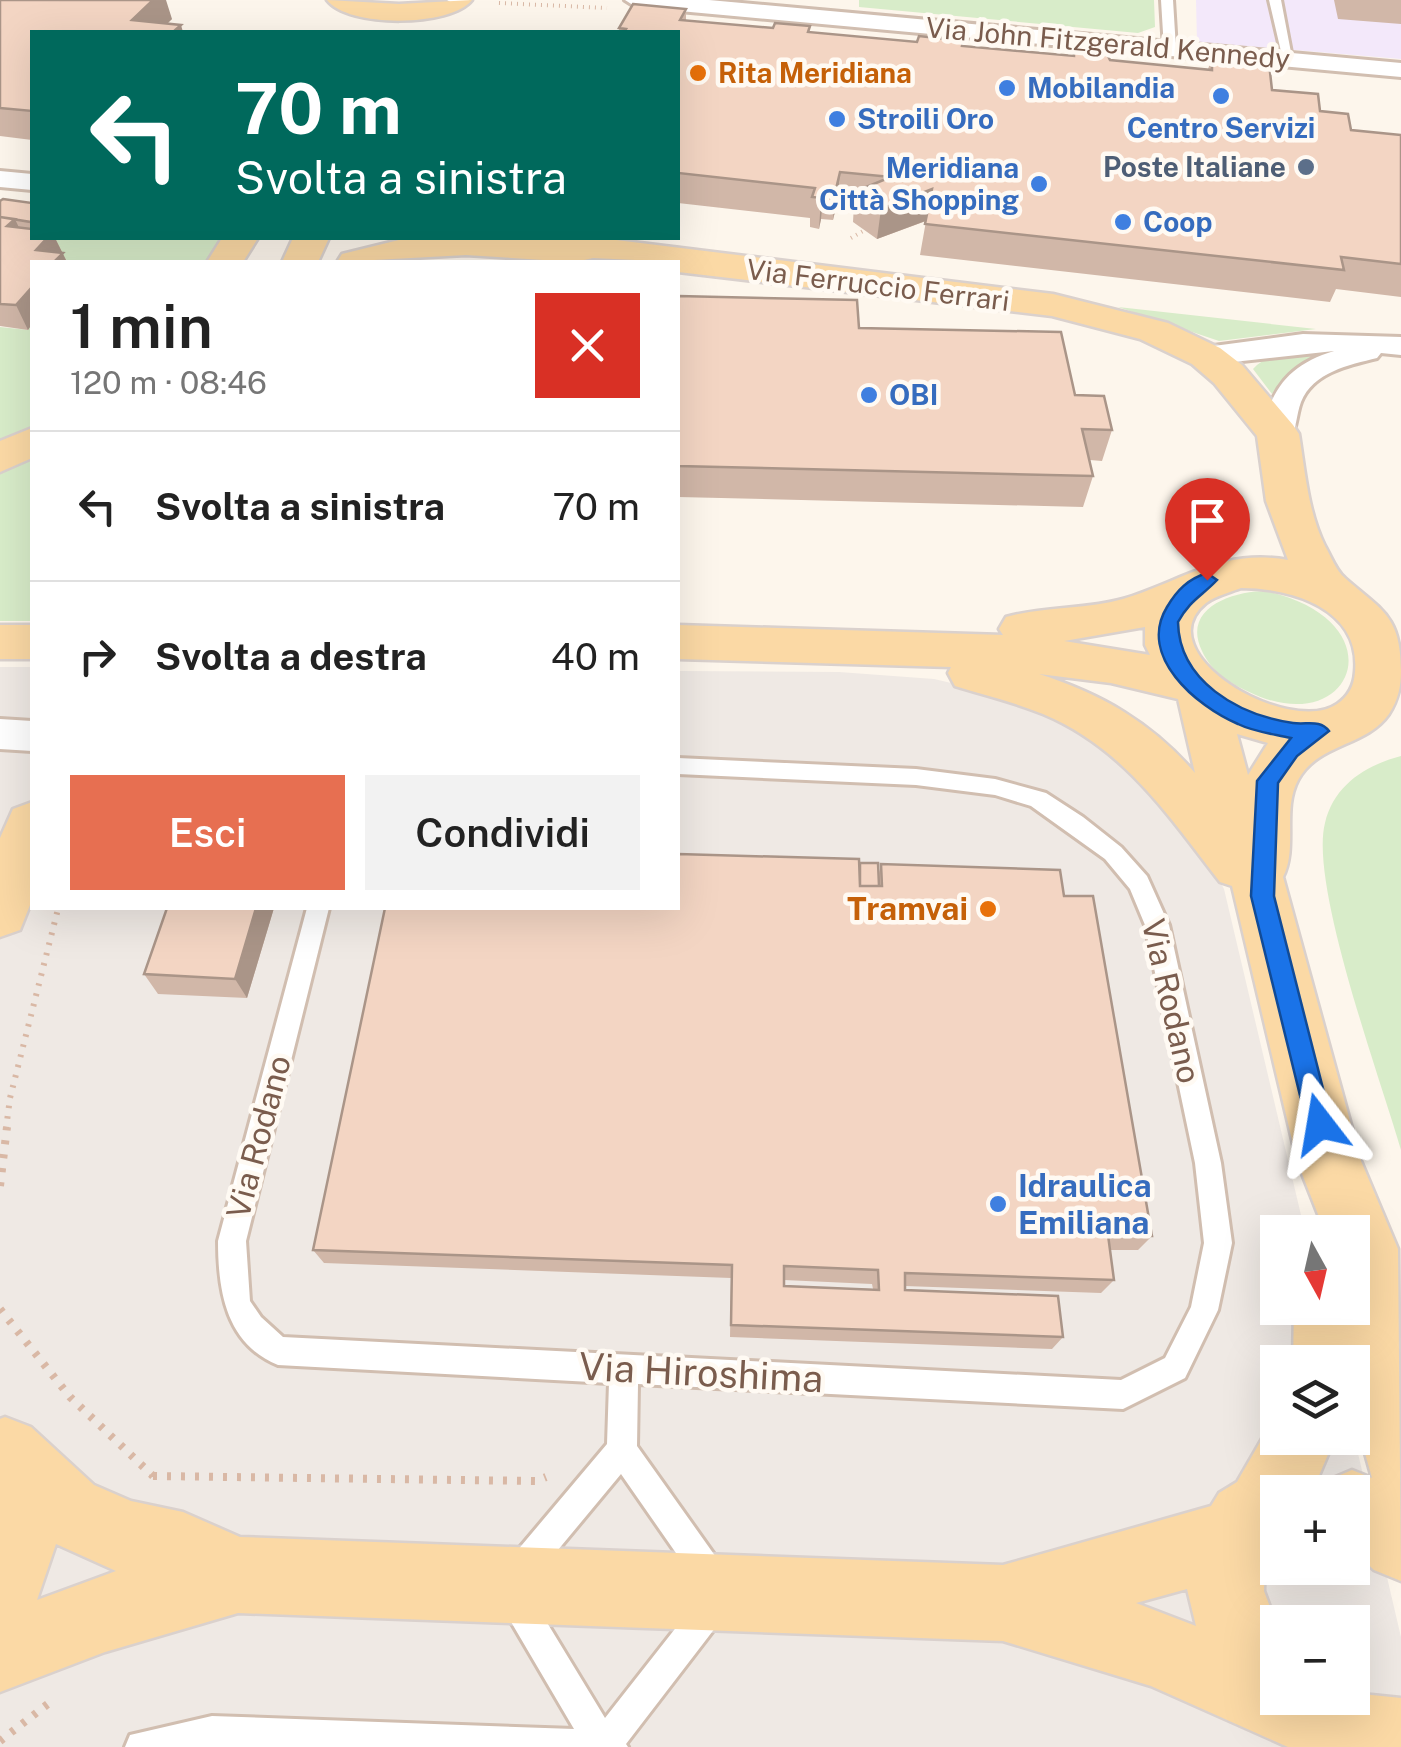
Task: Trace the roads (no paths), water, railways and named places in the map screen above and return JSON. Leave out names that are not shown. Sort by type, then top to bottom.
[{"type":"main road","points":[[346,12],[386,12],[452,2]]},
{"type":"main road","points":[[398,30],[452,2]]},
{"type":"main road","name":"Via Ferruccio Ferrari","points":[[554,240],[672,260]]},
{"type":"main road","points":[[361,260],[391,250],[437,244],[647,257]]},
{"type":"main road","name":"Via Ferruccio Ferrari","points":[[680,261],[1052,305],[1130,323],[1206,356],[1246,390],[1278,434]]},
{"type":"main road","points":[[680,642],[848,642],[1074,658],[1148,670],[1197,689],[1245,719],[1294,731],[1354,724],[1391,702],[1395,666],[1388,643],[1372,621],[1337,595],[1300,540],[1288,501],[1278,434]]},
{"type":"main road","points":[[0,458],[30,443]]},
{"type":"main road","points":[[1236,572],[1288,501]]},
{"type":"main road","points":[[848,642],[1076,625],[1125,616],[1185,593],[1207,580],[1236,572],[1280,574],[1401,612]]},
{"type":"main road","points":[[1185,593],[1168,622],[1168,642],[1176,664],[1197,689],[1232,812],[1263,896],[1329,1161],[1365,1248],[1386,1400],[1401,1462]]},
{"type":"main road","points":[[0,642],[30,642]]},
{"type":"main road","points":[[848,642],[1018,684],[1114,730],[1143,751],[1178,788],[1263,896]]},
{"type":"main road","points":[[1263,896],[1268,781],[1290,750],[1318,731]]},
{"type":"main road","points":[[4,898],[30,829]]},
{"type":"main road","points":[[1327,1215],[1329,1161]]},
{"type":"main road","points":[[4,1452],[68,1511],[126,1538],[183,1550],[238,1575]]},
{"type":"main road","points":[[0,1597],[15,1559],[25,1503],[4,1452]]},
{"type":"main road","points":[[1002,1603],[1260,1514]]},
{"type":"main road","points":[[1260,1514],[1224,1578],[1227,1618],[1243,1660],[1334,1731]]},
{"type":"main road","points":[[1370,1515],[1401,1542]]},
{"type":"main road","points":[[0,1654],[105,1613],[238,1575],[1002,1603],[1158,1649],[1334,1731]]},
{"type":"street","name":"Via John Fitzgerald Kennedy","points":[[636,0],[1401,70]]},
{"type":"street","points":[[0,178],[30,182]]},
{"type":"street","points":[[1206,356],[1279,342],[1345,338],[1401,348]]},
{"type":"street","points":[[1278,434],[1281,404],[1296,380],[1326,361],[1401,348]]},
{"type":"street","points":[[0,734],[30,736]]},
{"type":"lane","points":[[1167,0],[1170,49]]},
{"type":"lane","points":[[1276,0],[1288,60]]},
{"type":"lane","name":"Via Rodano","points":[[680,766],[916,777],[995,787],[1038,800],[1074,823],[1114,853],[1140,882],[1161,943],[1208,1163],[1218,1244],[1204,1310],[1175,1368],[1123,1395]]},
{"type":"lane","name":"Via Rodano","points":[[278,1351],[248,1328],[230,1293],[232,1241],[317,910]]},
{"type":"lane","name":"Via Hiroshima","points":[[278,1351],[1123,1395]]},
{"type":"lane","points":[[602,1746],[722,1593],[622,1450],[624,1369]]},
{"type":"lane","points":[[602,1746],[508,1586],[622,1450]]},
{"type":"lane","points":[[142,1747],[212,1733],[610,1747]]},
{"type":"place","name":"Rita Meridiana","points":[[698,73]]},
{"type":"place","name":"Mobilandia","points":[[1007,88]]},
{"type":"place","name":"Centro Servizi","points":[[1221,96]]},
{"type":"place","name":"Stroili Oro","points":[[837,119]]},
{"type":"place","name":"Poste Italiane","points":[[1306,167]]},
{"type":"place","name":"Meridiana Città Shopping","points":[[1039,184]]},
{"type":"place","name":"Coop","points":[[1123,222]]},
{"type":"place","name":"OBI","points":[[869,395]]},
{"type":"place","name":"Tramvai","points":[[988,909]]},
{"type":"place","name":"Idraulica Emiliana","points":[[998,1204]]}]
